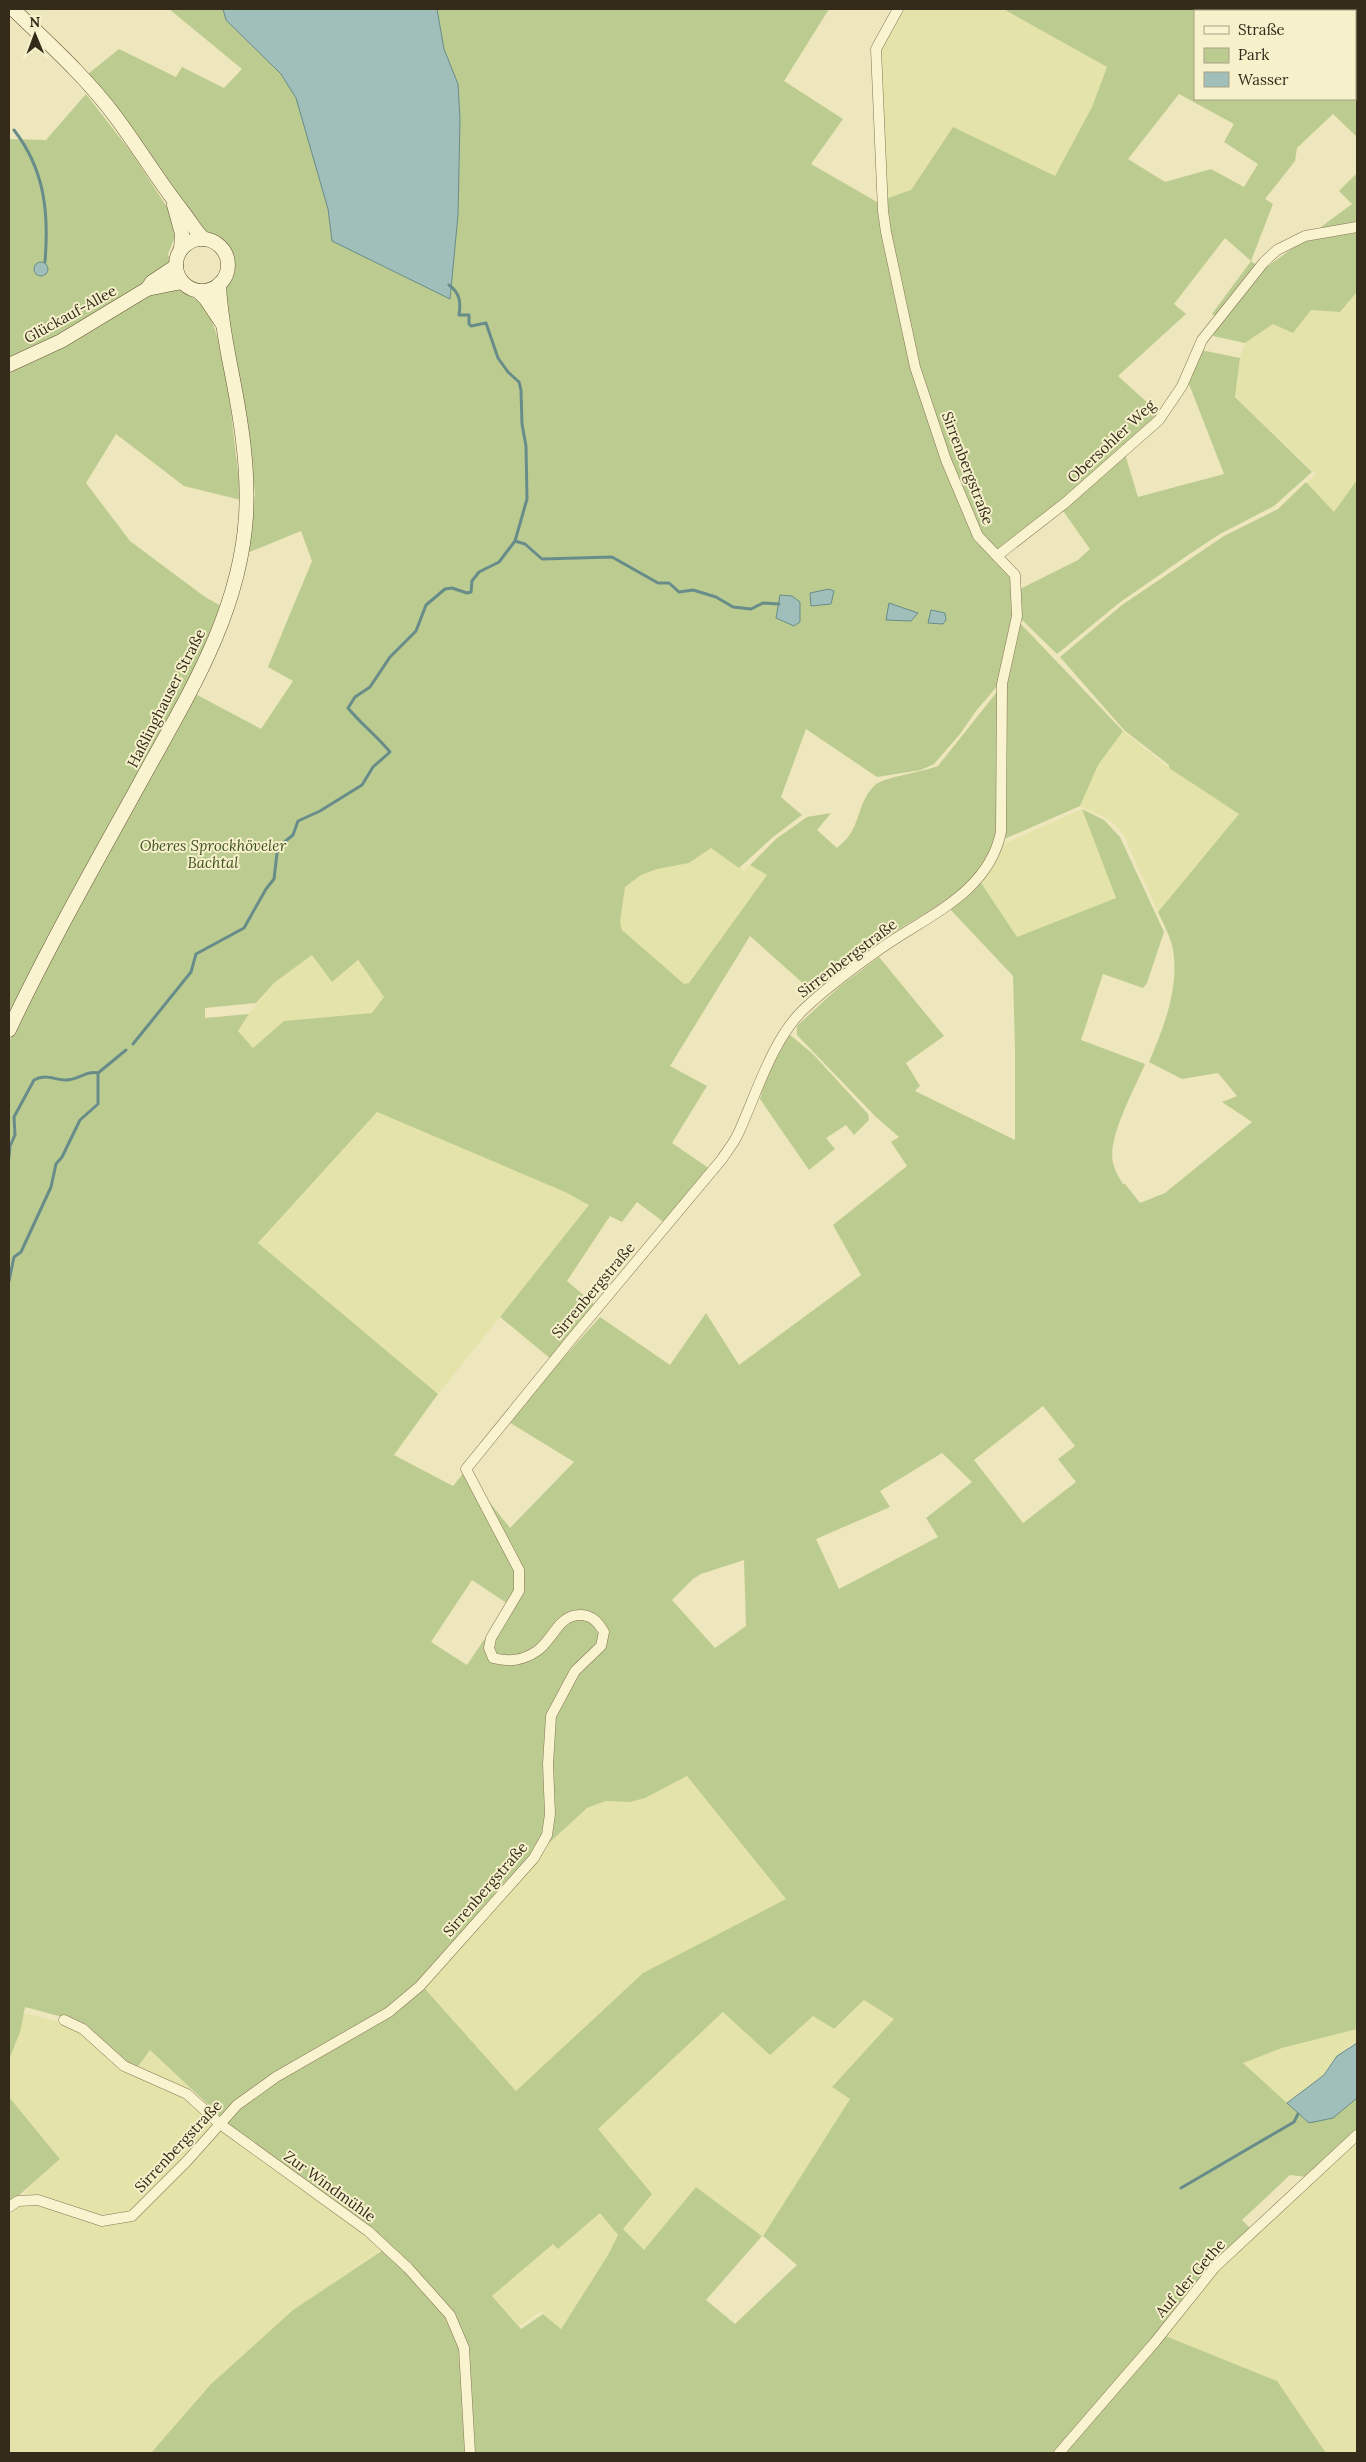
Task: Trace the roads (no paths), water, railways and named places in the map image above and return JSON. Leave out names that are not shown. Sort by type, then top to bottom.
[{"type":"main road","points":[[13,9],[81,77],[114,114],[147,160],[173,202],[184,213],[193,229],[204,239],[215,243],[226,257],[226,274],[219,284],[211,289],[198,290],[182,282],[176,266],[181,249],[182,234],[173,202]]},
{"type":"main road","points":[[181,249],[193,241],[204,239]]},
{"type":"main road","name":"Glückauf-Allee","points":[[147,289],[152,282],[176,266]]},
{"type":"main road","name":"Glückauf-Allee","points":[[9,365],[61,341],[147,289],[182,282]]},
{"type":"main road","name":"Haßlinghauser Straße","points":[[9,1030],[96,864],[195,683],[227,609],[240,563],[246,493],[242,427],[222,324],[219,284]]},
{"type":"main road","name":"Haßlinghauser Straße","points":[[198,290],[206,298],[222,324]]},
{"type":"street","name":"Sirrenbergstraße","points":[[9,2206],[18,2201],[38,2200],[102,2221],[132,2216],[237,2105],[258,2090],[388,2012],[420,1986],[534,1858],[547,1835],[550,1814],[548,1764],[551,1716],[574,1671],[601,1646],[604,1632],[598,1623],[587,1615],[571,1615],[559,1625],[538,1650],[519,1660],[505,1661],[493,1658],[489,1648],[491,1638],[519,1591],[519,1570],[466,1469],[722,1159],[737,1136],[786,1030],[802,1011],[880,948],[950,905],[969,889],[994,855],[1001,832],[1002,684],[1017,616],[1015,575],[978,536],[946,460],[915,366],[886,232],[883,211],[876,50],[898,9]]},
{"type":"street","name":"Obersohler Weg","points":[[997,556],[1061,507],[1159,420],[1182,386],[1202,340],[1264,262],[1277,250],[1305,236],[1357,226]]},
{"type":"street","name":"Zur Windmühle","points":[[64,2020],[83,2029],[124,2066],[188,2094],[220,2124],[368,2231],[408,2268],[450,2315],[464,2348],[470,2453]]},
{"type":"street","name":"Auf der Gethe","points":[[1059,2453],[1155,2342],[1215,2267],[1357,2135]]},
{"type":"water","points":[[223,9],[437,9],[444,49],[458,84],[460,119],[458,215],[450,299],[332,241],[328,209],[296,98],[281,74],[226,20]]},
{"type":"water","points":[[38,262],[44,262],[48,269],[44,276],[38,276],[34,272],[34,266]]},
{"type":"water","points":[[829,589],[834,591],[831,604],[811,606],[810,593]]},
{"type":"water","points":[[780,595],[792,596],[800,602],[800,622],[794,626],[776,618]]},
{"type":"water","points":[[889,603],[918,613],[911,621],[886,620]]},
{"type":"water","points":[[931,610],[945,613],[946,620],[943,624],[928,623]]},
{"type":"water","points":[[1357,2043],[1357,2098],[1333,2118],[1309,2123],[1287,2103],[1324,2075],[1337,2056]]},
{"type":"waterway","points":[[14,130],[32,161],[43,193],[46,226],[45,262]]},
{"type":"waterway","points":[[133,1044],[191,972],[196,954],[244,928],[266,889],[274,879],[277,853],[282,844],[293,835],[298,821],[320,811],[362,785],[373,767],[390,752],[348,708],[355,697],[370,687],[390,657],[416,631],[426,605],[445,589],[452,588],[467,593],[471,592],[472,581],[479,572],[499,562],[515,541],[527,499],[526,446],[522,424],[519,382],[508,372],[498,358],[486,323],[471,326],[469,324],[469,315],[459,315],[459,298],[449,285]]},
{"type":"waterway","points":[[515,541],[525,544],[542,559],[612,557],[658,583],[669,583],[679,592],[693,590],[716,597],[733,607],[751,609],[763,603],[779,604]]},
{"type":"waterway","points":[[9,1281],[14,1257],[21,1252],[51,1187],[56,1164],[62,1157],[80,1120],[98,1104],[98,1073],[126,1050]]},
{"type":"waterway","points":[[9,1158],[10,1146],[15,1135],[14,1117],[34,1080],[42,1077],[70,1080],[90,1073],[98,1073]]},
{"type":"waterway","points":[[1181,2188],[1294,2122],[1298,2114]]},
{"type":"park label","name":"Oberes Sprockhöveler Bachtal","points":[[213,854]]}]
